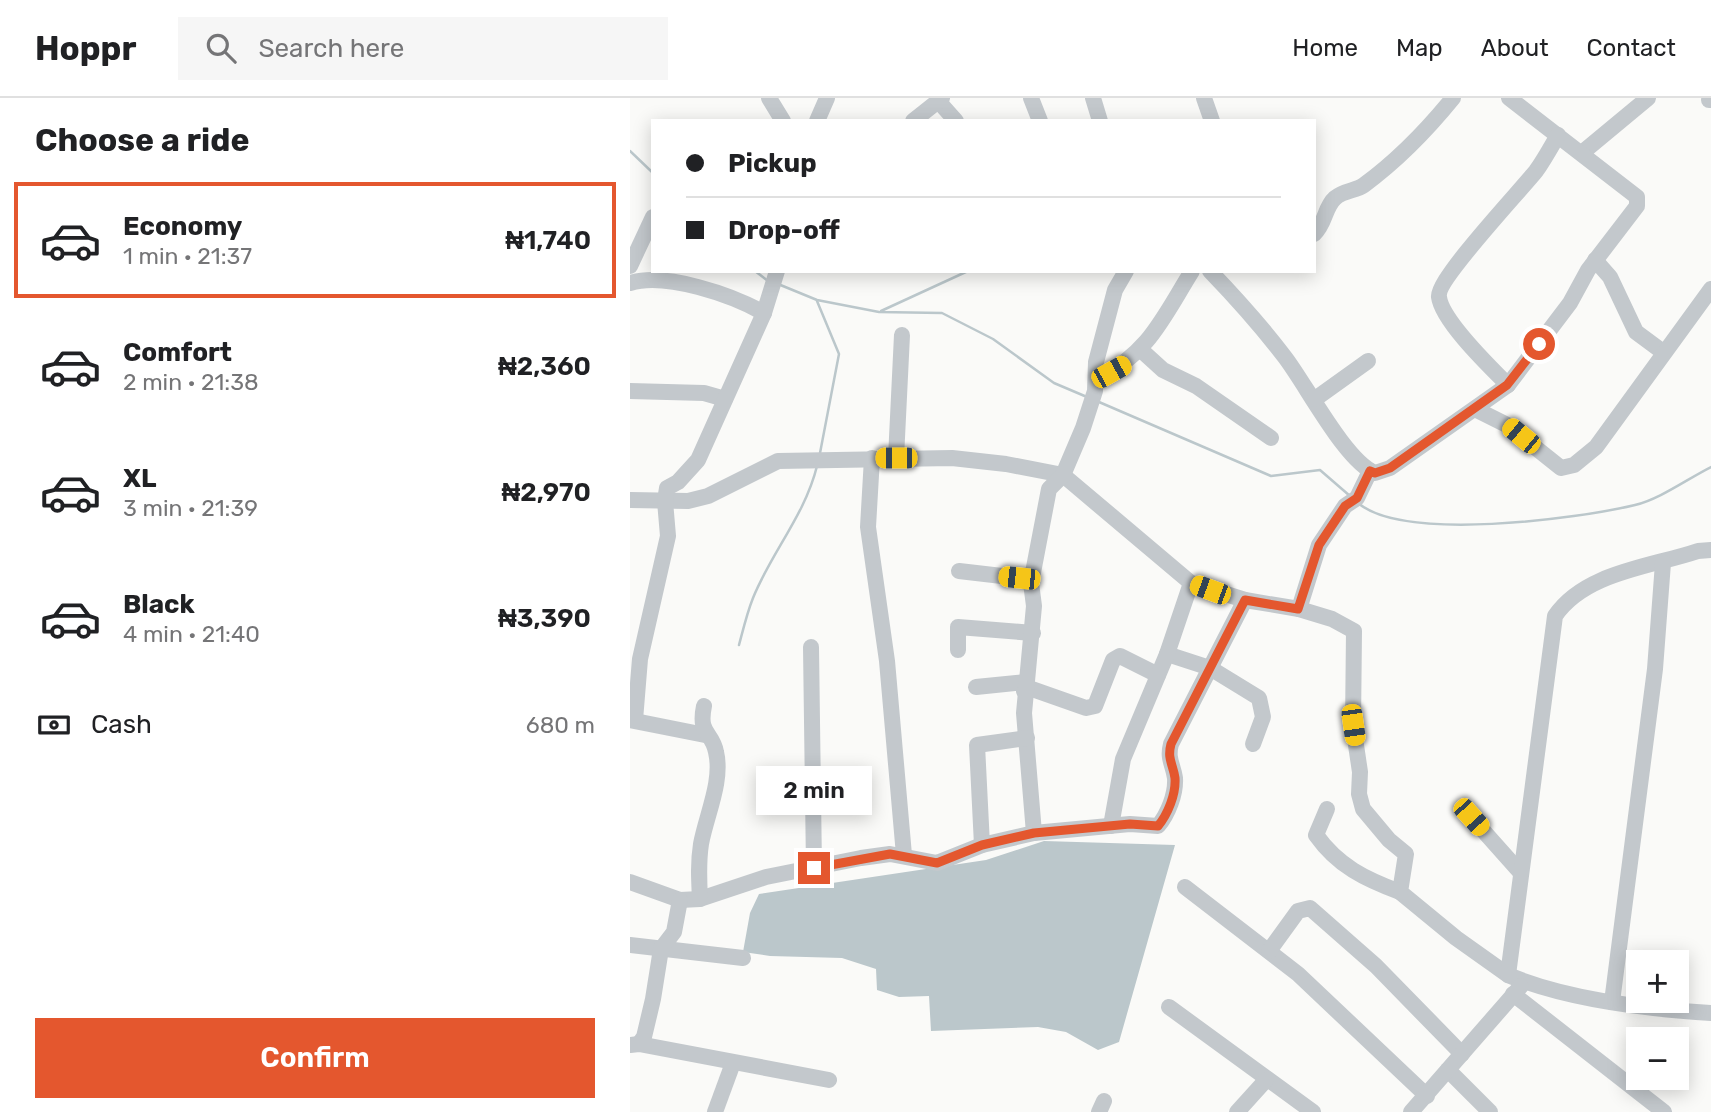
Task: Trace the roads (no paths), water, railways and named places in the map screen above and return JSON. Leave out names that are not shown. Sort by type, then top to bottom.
[{"type":"street","points":[[769,98],[782,119]]},
{"type":"street","points":[[818,119],[827,98]]},
{"type":"street","points":[[1031,98],[1039,119]]},
{"type":"street","points":[[1093,98],[1099,119]]},
{"type":"street","points":[[1204,98],[1211,119]]},
{"type":"street","points":[[1316,232],[1326,219],[1327,207],[1336,197],[1361,188],[1392,164],[1453,98]]},
{"type":"street","points":[[1212,273],[1245,306],[1315,399],[1347,449],[1370,471],[1375,473],[1390,468],[1507,385],[1570,303],[1595,260],[1638,200],[1583,152],[1509,98]]},
{"type":"street","points":[[1583,152],[1648,98]]},
{"type":"street","points":[[916,119],[940,100],[954,119]]},
{"type":"street","points":[[1507,385],[1465,340],[1439,300],[1438,292],[1443,282],[1483,236],[1489,222],[1537,170],[1558,135]]},
{"type":"street","points":[[630,266],[651,221]]},
{"type":"street","points":[[1595,260],[1610,277],[1636,332],[1663,352]]},
{"type":"street","points":[[1097,380],[1126,364],[1141,350],[1191,273]]},
{"type":"street","points":[[705,735],[632,720],[640,659],[668,536],[665,501],[667,488],[678,482],[698,460],[764,313],[776,274]]},
{"type":"street","points":[[1034,833],[1025,686],[1033,634],[1031,583],[1049,489],[1063,475],[1083,428],[1097,380],[1096,362],[1120,274]]},
{"type":"street","points":[[630,283],[666,283],[720,292],[764,313]]},
{"type":"street","points":[[1475,409],[1507,425],[1561,468],[1574,465],[1596,447],[1711,289]]},
{"type":"street","points":[[896,458],[902,335]]},
{"type":"street","points":[[1141,350],[1163,369],[1196,386],[1272,438]]},
{"type":"street","points":[[1315,399],[1368,361]]},
{"type":"street","points":[[630,391],[704,393],[725,399]]},
{"type":"street","points":[[872,458],[869,527],[887,661],[904,855]]},
{"type":"street","points":[[630,500],[665,501],[708,496],[778,461],[952,458],[1063,475],[1191,583],[1245,600],[1298,609],[1332,619],[1354,631],[1353,725],[1360,772],[1359,794],[1363,809],[1389,840],[1406,854],[1400,892]]},
{"type":"street","points":[[1298,609],[1319,545],[1345,506],[1357,498],[1370,471]]},
{"type":"street","points":[[1508,975],[1555,616],[1570,600],[1601,580],[1698,551],[1711,550]]},
{"type":"street","points":[[1612,1002],[1655,669],[1663,563]]},
{"type":"street","points":[[959,571],[1019,578],[1031,583]]},
{"type":"street","points":[[1111,826],[1123,759],[1167,654],[1191,583]]},
{"type":"street","points":[[630,882],[680,900],[700,899],[766,877],[861,858],[904,855],[937,863],[982,845],[1034,833],[1130,824],[1158,826],[1164,819],[1174,793],[1175,775],[1167,758],[1171,744],[1245,600]]},
{"type":"street","points":[[958,650],[958,627],[1033,634]]},
{"type":"street","points":[[811,647],[814,868]]},
{"type":"street","points":[[1167,654],[1210,668],[1262,702],[1263,717],[1253,744]]},
{"type":"street","points":[[976,687],[1025,686],[1086,708],[1095,706],[1113,660],[1121,656],[1158,675]]},
{"type":"street","points":[[700,899],[698,867],[716,775],[716,752],[705,735],[702,719],[705,706]]},
{"type":"street","points":[[982,845],[977,745],[1027,738]]},
{"type":"street","points":[[1327,809],[1316,835],[1330,855],[1365,880],[1400,892],[1455,938],[1508,975],[1519,988],[1664,1112]]},
{"type":"street","points":[[1471,817],[1520,872]]},
{"type":"street","points":[[1185,887],[1298,974],[1427,1096]]},
{"type":"street","points":[[634,1044],[644,1037],[661,949],[674,932],[680,900]]},
{"type":"street","points":[[1269,951],[1298,911],[1310,908],[1376,966],[1462,1054]]},
{"type":"street","points":[[630,945],[743,958]]},
{"type":"street","points":[[1519,988],[1669,1011],[1711,1013]]},
{"type":"street","points":[[1411,1112],[1519,988]]},
{"type":"street","points":[[1169,1007],[1313,1112]]},
{"type":"street","points":[[634,1044],[829,1080]]},
{"type":"street","points":[[715,1112],[733,1063]]},
{"type":"street","points":[[1448,1070],[1490,1112]]},
{"type":"street","points":[[1237,1112],[1266,1080]]},
{"type":"waterway","points":[[630,151],[651,171]]},
{"type":"waterway","points":[[758,273],[768,281]]},
{"type":"waterway","points":[[881,311],[964,273]]},
{"type":"waterway","points":[[778,284],[817,300],[879,312],[942,313],[993,339],[1054,383],[1087,397]]},
{"type":"waterway","points":[[817,301],[839,354],[820,453]]},
{"type":"waterway","points":[[1099,402],[1271,476],[1320,470],[1350,496]]},
{"type":"waterway","points":[[739,645],[760,581],[804,501],[817,466]]},
{"type":"waterway","points":[[1358,503],[1381,515],[1413,522],[1492,524],[1534,521],[1635,505],[1664,494],[1711,467]]}]
